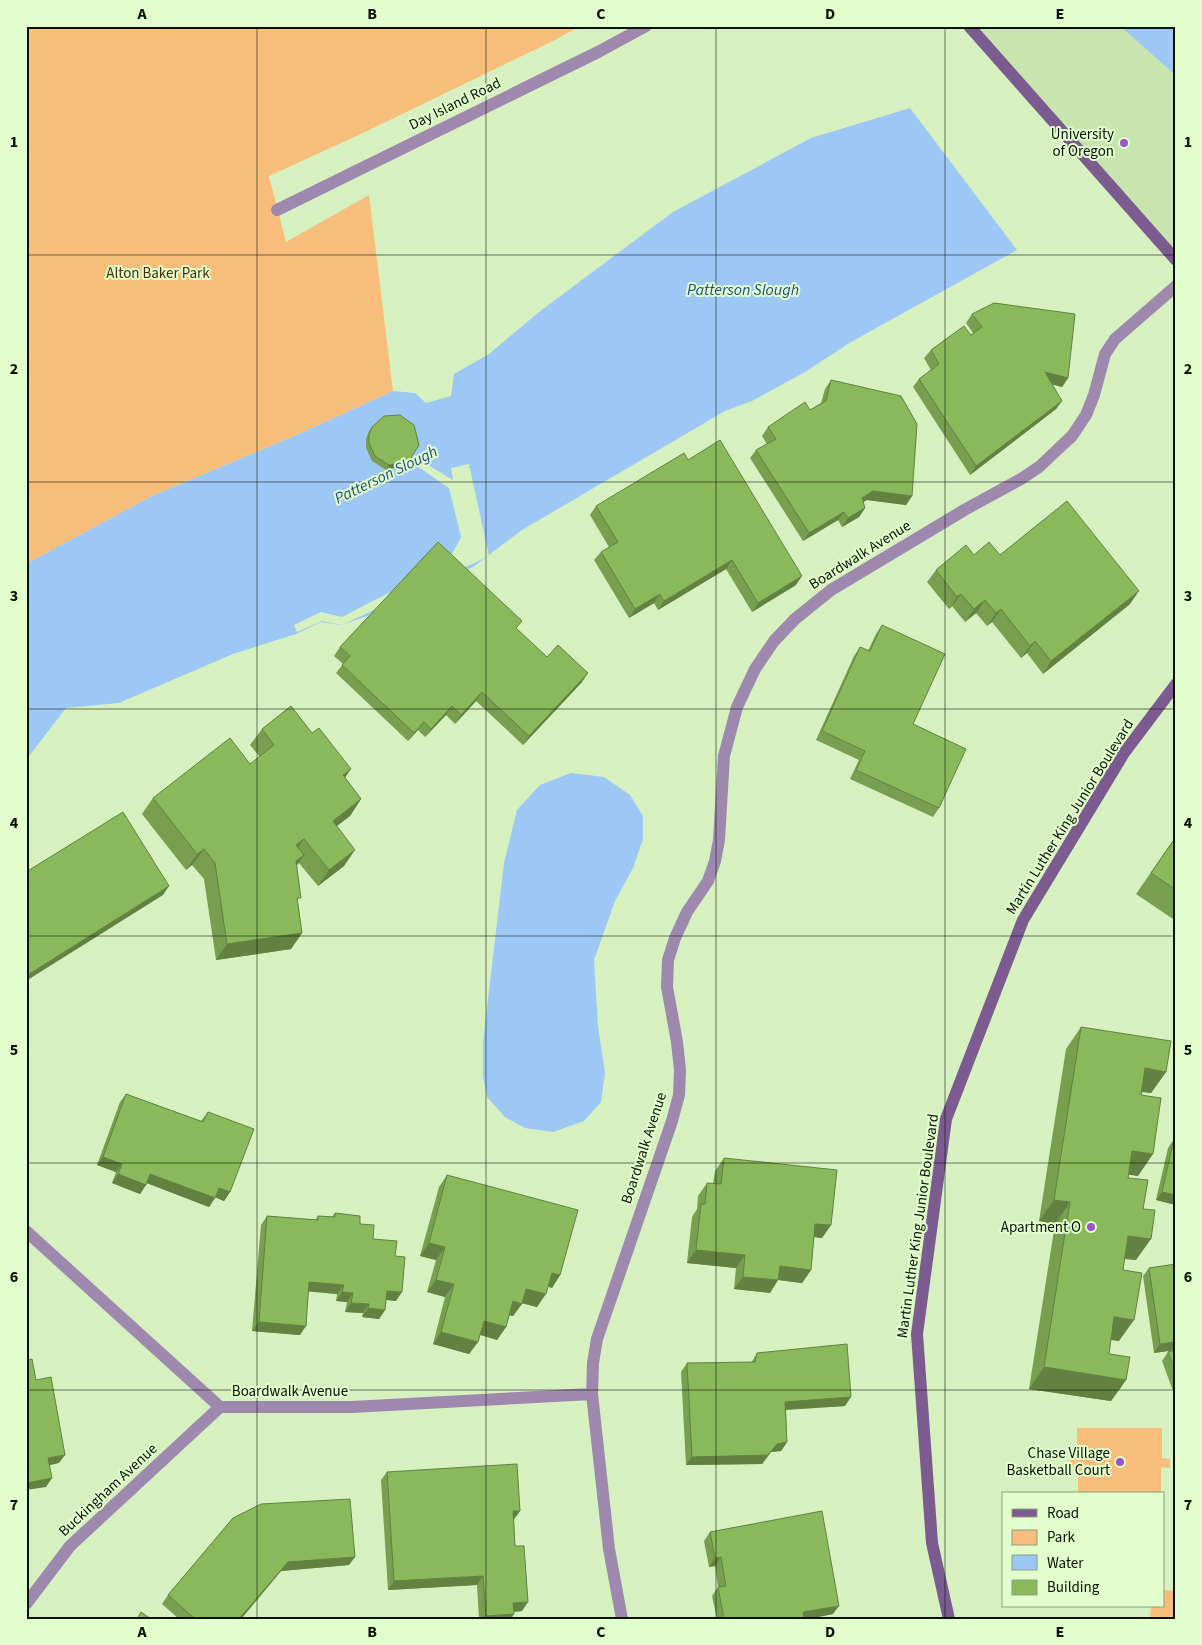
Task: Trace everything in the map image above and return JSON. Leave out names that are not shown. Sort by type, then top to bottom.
[{"type":"main road","points":[[969,26],[1176,260]]},
{"type":"main road","name":"Martin Luther King Junior Boulevard","points":[[948,1619],[932,1543],[917,1334],[946,1119],[1023,920],[1124,753],[1176,684]]},
{"type":"street","name":"Day Island Road","points":[[277,210],[598,52],[646,26]]},
{"type":"street","name":"Boardwalk Avenue","points":[[622,1619],[609,1548],[592,1394],[593,1363],[597,1339],[672,1121],[679,1095],[680,1070],[677,1042],[667,987],[668,960],[675,938],[687,912],[708,880],[716,862],[720,840],[724,756],[737,707],[755,669],[774,641],[795,619],[825,594],[966,509],[1021,479],[1039,467],[1072,436],[1086,415],[1094,395],[1105,354],[1115,339],[1176,286]]},
{"type":"street","name":"Boardwalk Avenue","points":[[26,1231],[220,1407],[352,1407],[592,1394]]},
{"type":"street","name":"Buckingham Avenue","points":[[26,1604],[70,1546],[220,1407]]},
{"type":"shaded area","name":"University of Oregon","points":[[969,26],[1176,26],[1176,260]]},
{"type":"green space","name":"Alton Baker Park","points":[[26,26],[580,26],[363,133],[269,176],[286,242],[369,195],[393,391],[299,434],[152,496],[26,564]]},
{"type":"green space","name":"Chase Village Basketball Court","points":[[1077,1428],[1162,1428],[1162,1458],[1170,1459],[1170,1468],[1161,1467],[1161,1492],[1078,1492],[1078,1466],[1070,1466],[1070,1454],[1077,1454]]},
{"type":"green space","points":[[1164,1590],[1176,1591],[1176,1619],[1150,1619],[1151,1608],[1164,1608]]},
{"type":"water","points":[[1120,26],[1176,26],[1176,75],[1172,72]]},
{"type":"water","name":"Patterson Slough","points":[[910,108],[1017,250],[851,342],[805,372],[752,401],[725,411],[522,530],[473,567],[365,617],[341,625],[321,622],[296,634],[233,654],[119,703],[66,708],[26,760],[26,564],[152,496],[299,434],[393,391],[415,393],[426,403],[451,396],[454,374],[489,354],[539,312],[673,212],[811,138]]},
{"type":"water","points":[[571,773],[604,777],[630,795],[643,816],[643,839],[633,868],[615,901],[594,960],[598,1026],[605,1073],[601,1102],[584,1121],[553,1132],[525,1128],[505,1117],[487,1097],[483,1076],[483,1042],[504,863],[517,810],[540,785]]},
{"type":"pier","points":[[420,460],[453,480],[451,468],[469,464],[489,556],[342,625],[322,621],[297,632],[294,625],[321,612],[342,617],[448,562],[461,537],[449,488],[417,466]]},
{"type":"building","points":[[994,303],[1075,314],[1068,378],[1045,372],[1062,401],[976,466],[919,379],[939,364],[931,350],[964,326],[971,335],[982,327],[972,314]]},
{"type":"building","points":[[831,380],[901,396],[917,424],[912,496],[873,491],[862,498],[865,508],[848,518],[844,512],[809,533],[756,450],[776,439],[768,427],[805,402],[810,410],[826,401]]},
{"type":"building","points":[[400,415],[414,425],[419,445],[409,461],[389,465],[375,456],[369,443],[369,435],[372,427],[384,416]]},
{"type":"building","points":[[720,440],[802,576],[758,603],[732,560],[664,601],[660,594],[635,609],[601,552],[618,542],[596,506],[684,453],[688,460]]},
{"type":"building","points":[[1067,501],[1139,591],[1051,661],[1035,641],[1030,646],[1001,609],[996,613],[985,600],[974,609],[961,594],[957,597],[936,570],[966,545],[974,555],[989,542],[1000,555]]},
{"type":"building","points":[[438,542],[522,621],[516,628],[547,657],[558,645],[588,673],[529,736],[482,692],[461,715],[452,706],[431,729],[424,722],[414,733],[342,665],[350,656],[340,647]]},
{"type":"building","points":[[882,625],[945,654],[913,724],[966,749],[939,808],[856,770],[865,751],[822,731],[860,647],[870,651]]},
{"type":"building","points":[[291,706],[312,733],[319,728],[351,769],[343,775],[361,799],[333,821],[355,850],[329,870],[304,839],[296,845],[304,855],[296,861],[301,898],[297,898],[302,933],[227,944],[215,863],[204,849],[197,854],[153,798],[230,738],[250,764],[274,745],[262,729]]},
{"type":"building","points":[[123,812],[169,886],[26,976],[26,872]]},
{"type":"building","points":[[1176,837],[1176,890],[1151,873]]},
{"type":"building","name":"Apartment O","points":[[1081,1027],[1171,1041],[1166,1072],[1145,1068],[1141,1095],[1161,1098],[1153,1154],[1132,1151],[1128,1178],[1148,1180],[1143,1209],[1155,1210],[1151,1239],[1128,1236],[1123,1270],[1142,1273],[1134,1320],[1114,1317],[1109,1354],[1130,1357],[1126,1380],[1044,1367],[1070,1202],[1054,1200]]},
{"type":"building","points":[[126,1094],[203,1122],[208,1112],[254,1129],[230,1192],[219,1188],[215,1198],[150,1174],[146,1185],[118,1174],[122,1164],[103,1157]]},
{"type":"building","points":[[1174,1139],[1176,1140],[1176,1195],[1162,1192]]},
{"type":"building","points":[[724,1158],[837,1170],[831,1225],[815,1224],[811,1270],[780,1266],[778,1280],[743,1277],[745,1255],[696,1250],[701,1204],[705,1204],[707,1183],[721,1184]]},
{"type":"building","points":[[447,1175],[578,1210],[560,1275],[552,1273],[546,1294],[526,1289],[522,1304],[513,1301],[506,1327],[484,1321],[478,1342],[441,1332],[454,1284],[436,1280],[445,1247],[429,1243]]},
{"type":"building","points":[[335,1213],[360,1216],[360,1224],[374,1225],[373,1239],[397,1241],[395,1256],[405,1257],[402,1292],[387,1291],[385,1310],[368,1308],[369,1304],[351,1303],[353,1293],[342,1292],[344,1285],[309,1282],[306,1326],[259,1322],[267,1216],[318,1220],[318,1216],[335,1217]]},
{"type":"building","points":[[1176,1264],[1176,1342],[1160,1344],[1149,1268]]},
{"type":"building","points":[[847,1344],[851,1397],[785,1402],[787,1442],[777,1444],[768,1455],[692,1457],[687,1363],[755,1362],[757,1353]]},
{"type":"building","points":[[1176,1350],[1176,1373],[1168,1352]]},
{"type":"building","points":[[32,1359],[36,1380],[51,1377],[65,1455],[48,1458],[52,1478],[26,1483],[26,1360]]},
{"type":"building","points":[[517,1464],[520,1511],[513,1511],[515,1546],[524,1546],[528,1602],[513,1603],[514,1614],[486,1616],[483,1576],[394,1581],[387,1472]]},
{"type":"building","points":[[350,1499],[355,1557],[288,1562],[239,1619],[195,1619],[168,1595],[233,1518],[261,1504]]},
{"type":"building","points":[[822,1511],[839,1606],[803,1612],[804,1619],[724,1619],[718,1587],[726,1586],[721,1557],[715,1558],[710,1532]]},
{"type":"building","points":[[141,1612],[151,1619],[137,1619]]},
{"type":"place","name":"University of Oregon","points":[[1124,143]]},
{"type":"place","name":"Apartment O","points":[[1091,1227]]},
{"type":"place","name":"Chase Village Basketball Court","points":[[1120,1462]]}]
